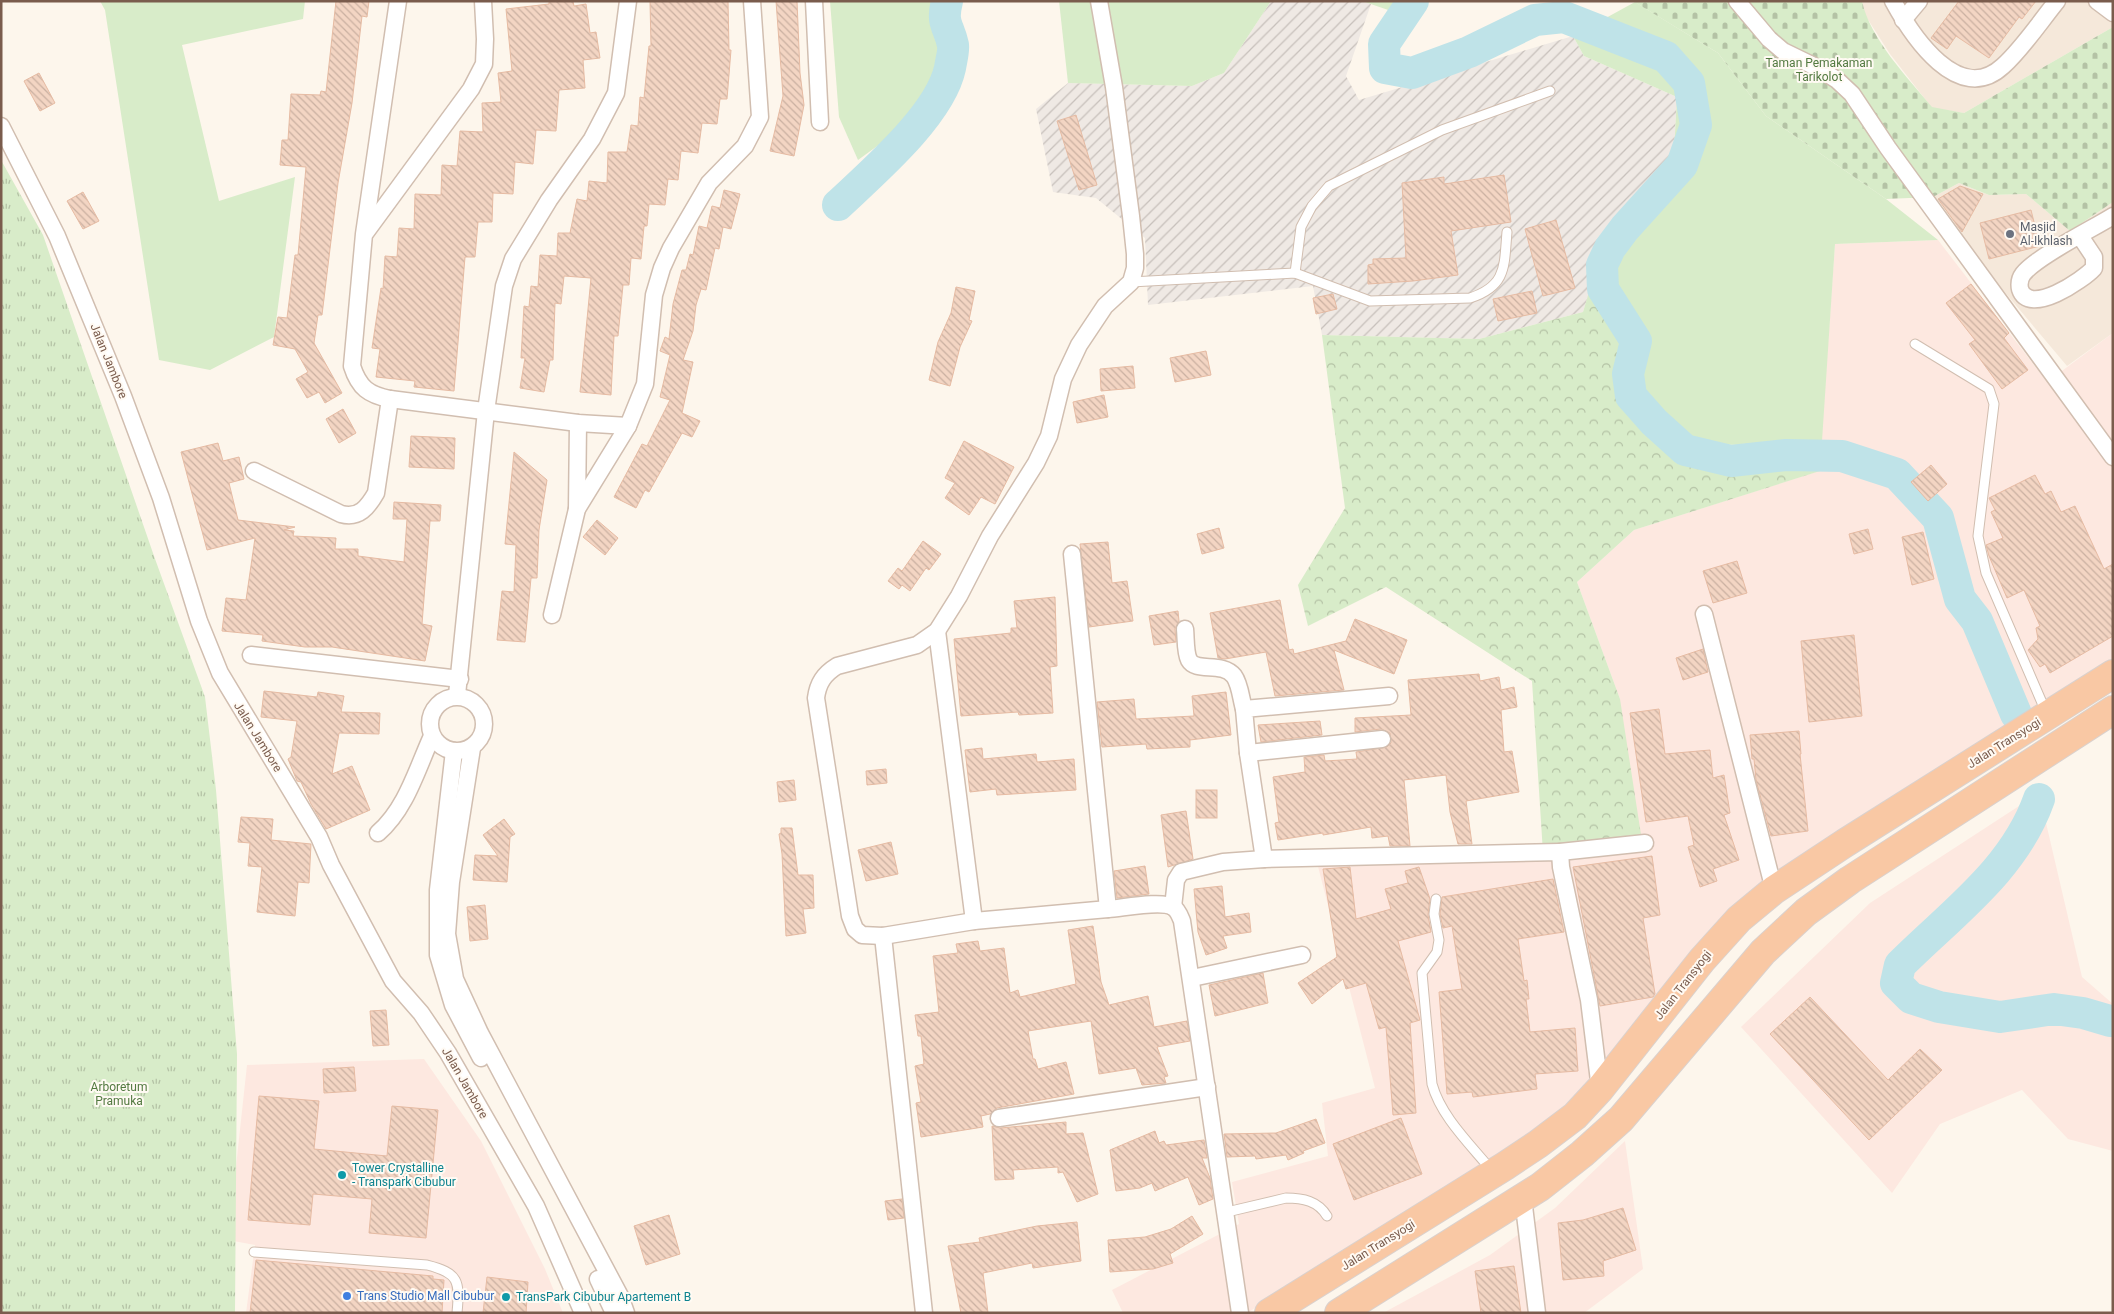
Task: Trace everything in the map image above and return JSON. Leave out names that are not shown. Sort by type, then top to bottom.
[{"type":"highway","name":"Jalan Transyogi","points":[[1269,1313],[1494,1173],[1538,1144],[1575,1116],[1600,1089],[1702,960],[1740,919],[1774,890],[2113,674]]},
{"type":"highway","points":[[1339,1313],[1523,1198],[1582,1154],[1621,1119],[1762,952],[1806,912],[1850,880],[2113,710]]},
{"type":"highway","points":[[1662,1012],[1694,1034]]},
{"type":"street","points":[[398,1],[364,234],[352,366],[355,377],[365,390],[374,396],[390,399],[578,423],[628,426]]},
{"type":"street","points":[[364,234],[471,88],[484,64],[483,1]]},
{"type":"street","points":[[457,696],[486,411],[504,286],[513,259],[549,200],[592,139],[616,94],[628,1]]},
{"type":"street","points":[[577,509],[628,426],[645,384],[654,295],[662,268],[685,222],[709,183],[745,146],[760,117],[752,1]]},
{"type":"street","points":[[814,1],[820,122]]},
{"type":"street","points":[[1099,1],[1114,87],[1131,216],[1135,261],[1131,282],[1105,306],[1078,345],[1064,379],[1049,436],[1036,463],[990,536],[959,596],[937,632],[917,645],[837,666],[828,672],[817,688],[816,698],[850,916],[858,933],[867,936],[882,936],[974,921],[1157,905],[1173,907]]},
{"type":"street","points":[[1737,1],[1769,39],[1783,51],[1818,68],[1837,80],[1852,94],[1888,148],[2113,457]]},
{"type":"street","points":[[1893,1],[1903,20],[1938,62],[1963,78],[1980,79],[2003,67],[2057,1]]},
{"type":"street","points":[[1903,20],[1920,1]]},
{"type":"street","points":[[2097,1],[2113,13]]},
{"type":"street","name":"Jalan Jambore","points":[[1,126],[57,236],[123,396],[161,498],[198,621],[220,673],[319,837],[331,865],[393,981],[421,1013],[448,1053],[531,1198],[583,1313]]},
{"type":"street","points":[[2080,236],[2094,257],[2094,268],[2079,280],[2050,296],[2037,300],[2028,299],[2020,289],[2022,275],[2029,267],[2080,236],[2113,216]]},
{"type":"street","points":[[254,470],[341,514],[348,516],[358,514],[368,506],[376,492],[390,399]]},
{"type":"street","points":[[552,615],[577,509],[578,423]]},
{"type":"street","points":[[1072,554],[1108,909]]},
{"type":"street","points":[[1704,614],[1774,890]]},
{"type":"street","points":[[1185,629],[1188,658],[1194,666],[1223,668],[1230,671],[1236,679],[1244,709],[1248,753],[1264,858]]},
{"type":"street","points":[[937,632],[974,921]]},
{"type":"street","points":[[251,655],[460,679]]},
{"type":"street","points":[[472,748],[454,751],[441,747],[432,736],[430,722],[434,709],[444,699],[457,696],[475,701],[484,716],[484,734],[472,748],[451,882],[448,926],[449,953],[455,979],[480,1033],[620,1296],[626,1313]]},
{"type":"street","points":[[1244,709],[1389,696]]},
{"type":"street","points":[[378,833],[391,822],[400,809],[432,736]]},
{"type":"street","points":[[1248,753],[1382,739]]},
{"type":"street","points":[[454,751],[438,890],[438,955],[444,981],[469,1037],[604,1289],[614,1313]]},
{"type":"street","points":[[1240,1313],[1227,1212],[1206,1087],[1192,978],[1182,920],[1173,907],[1176,880],[1181,872],[1223,862],[1264,858],[1560,852],[1645,843]]},
{"type":"street","points":[[1560,852],[1561,867],[1589,1000],[1600,1089]]},
{"type":"street","points":[[882,936],[924,1313]]},
{"type":"street","points":[[1192,978],[1302,955]]},
{"type":"street","points":[[999,1118],[1206,1087]]},
{"type":"street","points":[[1523,1198],[1537,1313]]},
{"type":"lane","points":[[1295,273],[1301,227],[1312,206],[1329,186],[1442,130],[1550,91]]},
{"type":"lane","points":[[1131,282],[1295,273],[1370,301],[1470,298],[1485,293],[1496,285],[1503,271],[1507,232]]},
{"type":"lane","points":[[1914,344],[1989,390],[1994,404],[1978,536],[1981,554],[1986,572],[2047,716]]},
{"type":"lane","points":[[1436,899],[1434,914],[1439,940],[1436,952],[1422,973],[1432,1084],[1435,1094],[1458,1129],[1494,1173]]},
{"type":"lane","points":[[1227,1212],[1286,1198],[1296,1198],[1304,1199],[1322,1207],[1327,1216]]},
{"type":"lane","points":[[254,1252],[427,1265],[446,1270],[453,1276],[458,1289],[457,1313]]},
{"type":"shaded area","points":[[1271,1],[1361,1],[1371,4],[1346,76],[1359,100],[1573,36],[1584,56],[1677,97],[1673,169],[1610,228],[1583,312],[1479,339],[1322,335],[1313,286],[1148,305],[1145,238],[1096,198],[1053,192],[1036,109],[1068,83],[1192,86],[1224,73]]},
{"type":"shaded area","points":[[1862,1],[2113,1],[2113,27],[1964,113],[1932,108],[1890,54],[1865,15]]},
{"type":"shaded area","points":[[1959,183],[1989,195],[2026,194],[2070,231],[2113,202],[2113,333],[2067,366],[1965,245],[1933,197]]},
{"type":"shaded area","points":[[1938,240],[2047,382],[2113,333],[2113,661],[1737,909],[1603,1074],[1522,1142],[1247,1313],[1123,1313],[1112,1290],[1239,1224],[1232,1182],[1328,1156],[1322,1103],[1375,1088],[1314,851],[1587,853],[1620,699],[1577,582],[1634,530],[1819,471],[1835,244]]},
{"type":"shaded area","points":[[2039,793],[2082,977],[2113,1004],[2113,1151],[2068,1139],[2022,1090],[1940,1124],[1892,1193],[1741,1027],[1870,903]]},
{"type":"shaded area","points":[[424,1059],[481,1141],[545,1269],[563,1313],[246,1313],[255,1245],[228,1240],[247,1065]]},
{"type":"shaded area","points":[[1625,1141],[1643,1269],[1584,1313],[1383,1313],[1490,1255],[1555,1208]]},
{"type":"green space","points":[[100,1],[305,1],[303,19],[182,45],[219,201],[295,177],[274,337],[210,370],[159,360],[105,10]]},
{"type":"green space","points":[[830,1],[954,1],[924,112],[858,160],[839,117]]},
{"type":"green space","points":[[1059,1],[1271,1],[1224,73],[1192,86],[1068,83]]},
{"type":"green space","points":[[1362,1],[1401,1],[1394,12]]},
{"type":"green space","name":"Taman Pemakaman Tarikolot","points":[[1633,1],[1862,1],[1866,15],[1881,44],[1932,107],[1964,113],[2113,27],[2113,202],[2070,231],[2026,194],[1989,195],[1959,183],[1933,197],[1886,199],[1766,116],[1718,53]]},
{"type":"green space","points":[[1635,2],[1718,53],[1766,116],[1886,199],[1938,240],[1835,244],[1822,441],[1687,446],[1636,388],[1636,331],[1592,282],[1610,228],[1673,169],[1677,97],[1584,56],[1573,36]]},
{"type":"green space","name":"Arboretum Pramuka","points":[[1,160],[43,235],[205,697],[216,790],[237,1054],[235,1313],[1,1313]]},
{"type":"green space","points":[[1592,282],[1636,331],[1637,388],[1687,446],[1822,441],[1820,471],[1634,530],[1577,582],[1620,699],[1642,841],[1543,853],[1532,681],[1386,587],[1308,626],[1298,585],[1345,508],[1322,335],[1479,339],[1583,312]]},
{"type":"building","points":[[336,1],[369,1],[367,17],[362,16],[352,103],[338,183],[322,315],[318,315],[314,343],[342,393],[325,403],[319,392],[307,398],[296,379],[308,372],[295,349],[273,345],[278,317],[287,318],[295,255],[298,255],[306,167],[280,165],[282,140],[288,140],[291,94],[320,95],[321,91],[326,92]]},
{"type":"building","points":[[549,1],[573,1],[574,6],[586,4],[590,33],[596,32],[600,58],[583,60],[585,88],[559,90],[556,131],[536,130],[533,164],[515,162],[513,194],[493,193],[492,222],[478,222],[475,257],[465,257],[454,391],[414,387],[415,381],[376,377],[380,349],[372,348],[381,288],[383,289],[385,256],[397,257],[399,228],[414,229],[415,194],[441,195],[442,165],[457,166],[460,131],[483,132],[482,103],[501,102],[498,73],[512,71],[506,9],[549,4]]},
{"type":"building","points":[[650,1],[728,1],[729,50],[731,50],[727,99],[720,99],[717,124],[702,123],[698,153],[681,151],[678,180],[668,179],[665,205],[649,204],[647,226],[644,226],[641,259],[631,258],[629,285],[623,285],[618,336],[614,336],[611,395],[580,392],[591,278],[564,276],[561,304],[555,303],[553,360],[550,360],[544,392],[520,388],[525,358],[521,358],[524,306],[529,307],[531,286],[538,287],[540,255],[557,256],[558,233],[570,233],[577,199],[587,201],[589,181],[607,183],[608,152],[627,152],[631,125],[638,126],[640,97],[644,98],[649,46],[651,46]]},
{"type":"building","points":[[776,1],[797,1],[800,73],[804,105],[794,156],[770,151],[783,96]]},
{"type":"building","points":[[1959,1],[2036,1],[2022,19],[2019,17],[1989,58],[1956,36],[1947,49],[1931,38]]},
{"type":"building","points":[[39,73],[55,103],[40,111],[24,81]]},
{"type":"building","points":[[1076,115],[1097,185],[1079,190],[1057,121]]},
{"type":"building","points":[[1504,175],[1511,222],[1451,231],[1458,275],[1368,284],[1368,265],[1373,264],[1373,259],[1406,258],[1402,183],[1444,177],[1444,184]]},
{"type":"building","points":[[1960,186],[1983,194],[1962,232],[1938,199]]},
{"type":"building","points":[[724,190],[740,194],[731,229],[723,227],[719,249],[715,248],[706,290],[701,289],[696,305],[693,331],[683,360],[693,362],[682,413],[700,421],[692,437],[682,433],[649,492],[645,490],[636,508],[614,497],[642,444],[647,446],[670,400],[660,397],[670,355],[660,351],[665,337],[669,339],[673,304],[682,270],[686,270],[690,254],[693,255],[699,226],[707,228],[712,206],[720,208]]},
{"type":"building","points":[[83,192],[99,221],[83,229],[67,201]]},
{"type":"building","name":"Masjid Al-Ikhlash","points":[[2031,210],[2040,246],[1989,259],[1980,223]]},
{"type":"building","points":[[1556,220],[1575,288],[1543,296],[1525,229]]},
{"type":"building","points":[[1971,284],[2009,333],[2004,338],[2028,370],[2002,389],[1969,344],[1975,340],[1946,303]]},
{"type":"building","points":[[956,287],[975,291],[969,320],[972,321],[960,347],[950,386],[929,380],[938,342],[951,313]]},
{"type":"building","points":[[1532,291],[1537,313],[1498,321],[1493,299]]},
{"type":"building","points":[[1333,294],[1337,309],[1316,314],[1313,298]]},
{"type":"building","points":[[1206,351],[1211,375],[1175,382],[1170,358]]},
{"type":"building","points":[[1133,366],[1135,388],[1101,391],[1100,369]]},
{"type":"building","points":[[1104,395],[1108,417],[1077,423],[1073,402]]},
{"type":"building","points":[[343,409],[356,433],[339,443],[326,419]]},
{"type":"building","points":[[411,436],[455,438],[454,469],[409,467]]},
{"type":"building","points":[[964,441],[1014,467],[995,504],[981,497],[969,515],[945,498],[955,483],[945,478]]},
{"type":"building","points":[[218,443],[223,461],[239,457],[244,479],[229,483],[238,520],[295,527],[284,530],[294,531],[293,536],[336,538],[335,549],[358,549],[358,556],[404,562],[407,519],[393,519],[394,502],[441,505],[440,521],[430,521],[422,624],[432,626],[425,661],[332,647],[305,647],[262,641],[263,635],[222,631],[226,598],[246,600],[255,538],[207,550],[181,452]]},
{"type":"building","points":[[514,452],[547,480],[539,530],[537,578],[531,578],[525,642],[497,640],[502,591],[514,592],[516,545],[505,544]]},
{"type":"building","points":[[1931,465],[1947,484],[1928,501],[1911,482]]},
{"type":"building","points":[[2035,475],[2045,494],[2051,491],[2061,512],[2075,506],[2104,569],[2113,564],[2113,636],[2050,673],[2045,664],[2040,667],[2028,650],[2038,639],[2036,628],[2040,626],[2024,590],[2007,598],[1986,545],[2003,538],[1991,512],[1995,510],[1989,498]]},
{"type":"building","points":[[597,520],[618,538],[605,555],[583,537]]},
{"type":"building","points":[[1219,528],[1224,548],[1202,554],[1197,534]]},
{"type":"building","points":[[1868,529],[1873,549],[1854,554],[1849,534]]},
{"type":"building","points":[[1923,532],[1934,579],[1912,585],[1902,537]]},
{"type":"building","points":[[923,541],[941,554],[929,570],[926,568],[910,591],[902,585],[899,589],[888,581],[898,568],[902,571]]},
{"type":"building","points":[[1108,542],[1112,583],[1127,581],[1133,621],[1089,627],[1080,544]]},
{"type":"building","points":[[1737,561],[1747,593],[1713,603],[1703,571]]},
{"type":"building","points":[[1055,597],[1057,666],[1050,667],[1053,713],[1019,715],[1018,712],[961,716],[954,639],[1011,633],[1011,628],[1017,628],[1014,601]]},
{"type":"building","points":[[1280,600],[1289,650],[1293,649],[1294,654],[1346,641],[1355,619],[1407,640],[1394,674],[1334,650],[1344,690],[1275,696],[1266,652],[1225,659],[1218,658],[1210,613]]},
{"type":"building","points":[[1178,611],[1179,621],[1175,629],[1176,642],[1154,645],[1149,616]]},
{"type":"building","points":[[1854,635],[1862,716],[1809,722],[1801,641]]},
{"type":"building","points":[[1703,649],[1708,672],[1683,680],[1676,658]]},
{"type":"building","points":[[1479,674],[1480,681],[1499,677],[1501,690],[1514,687],[1517,707],[1501,710],[1504,752],[1512,751],[1519,792],[1466,801],[1472,844],[1458,844],[1450,812],[1446,775],[1404,780],[1410,846],[1390,846],[1388,836],[1372,838],[1371,827],[1278,840],[1275,823],[1279,822],[1273,777],[1305,772],[1304,757],[1324,755],[1325,761],[1357,759],[1356,752],[1387,747],[1391,743],[1390,733],[1381,729],[1355,732],[1355,718],[1411,715],[1408,680]]},
{"type":"building","points":[[264,691],[317,697],[318,692],[344,696],[341,712],[380,713],[379,734],[339,733],[332,774],[352,766],[370,810],[326,829],[311,804],[301,782],[297,781],[288,759],[291,757],[297,721],[261,717]]},
{"type":"building","points":[[1226,692],[1231,735],[1190,740],[1190,747],[1147,749],[1146,744],[1102,747],[1097,702],[1134,699],[1136,719],[1194,716],[1192,696]]},
{"type":"building","points":[[1659,709],[1665,754],[1710,750],[1713,778],[1724,775],[1730,813],[1724,815],[1739,860],[1713,869],[1717,881],[1700,887],[1688,847],[1694,845],[1688,816],[1646,822],[1630,713]]},
{"type":"building","points":[[1320,721],[1322,735],[1261,742],[1258,725]]},
{"type":"building","points":[[1799,731],[1808,831],[1771,836],[1756,780],[1750,735]]},
{"type":"building","points":[[982,748],[983,759],[1036,754],[1037,762],[1074,759],[1076,790],[997,795],[996,789],[970,792],[965,750]]},
{"type":"building","points":[[886,769],[887,783],[867,785],[866,771]]},
{"type":"building","points":[[794,780],[796,800],[779,802],[777,782]]},
{"type":"building","points":[[1196,790],[1217,790],[1217,818],[1196,818]]},
{"type":"building","points":[[1186,811],[1193,859],[1168,867],[1161,815]]},
{"type":"building","points":[[241,817],[273,819],[271,840],[311,844],[309,883],[298,882],[295,916],[257,912],[262,867],[248,866],[250,843],[238,842]]},
{"type":"building","points":[[504,819],[515,834],[510,837],[507,882],[473,880],[475,855],[498,856],[483,835]]},
{"type":"building","points":[[781,828],[792,828],[798,875],[813,875],[814,908],[803,909],[806,933],[786,936],[782,854],[779,834],[781,833]]},
{"type":"building","points":[[891,842],[898,874],[866,881],[858,850]]},
{"type":"building","points":[[1652,856],[1660,915],[1643,918],[1655,994],[1653,997],[1600,1006],[1573,867]]},
{"type":"building","points":[[1145,866],[1149,894],[1117,898],[1114,871]]},
{"type":"building","points":[[1350,867],[1356,919],[1391,909],[1385,889],[1408,883],[1405,871],[1419,867],[1430,899],[1428,915],[1431,932],[1398,941],[1420,1020],[1410,1023],[1416,1113],[1393,1115],[1386,1027],[1379,1029],[1366,983],[1346,989],[1343,979],[1312,1004],[1298,983],[1337,957],[1323,869]]},
{"type":"building","points":[[1553,879],[1564,932],[1518,939],[1524,981],[1527,980],[1529,999],[1526,999],[1530,1032],[1575,1028],[1578,1071],[1535,1074],[1537,1089],[1473,1097],[1472,1092],[1447,1094],[1439,992],[1462,989],[1452,926],[1443,928],[1440,914],[1442,897]]},
{"type":"building","points":[[1222,886],[1225,917],[1249,913],[1251,932],[1223,936],[1227,948],[1206,955],[1198,932],[1194,889]]},
{"type":"building","points":[[485,905],[488,939],[470,941],[467,907]]},
{"type":"building","points":[[1093,926],[1101,982],[1109,1005],[1148,996],[1154,1027],[1187,1021],[1190,1041],[1157,1047],[1168,1076],[1164,1077],[1166,1083],[1142,1085],[1136,1068],[1099,1074],[1091,1021],[1028,1031],[1033,1059],[1035,1059],[1038,1069],[1066,1062],[1074,1094],[997,1108],[990,1114],[981,1116],[983,1127],[921,1137],[916,1103],[921,1102],[915,1066],[924,1064],[921,1036],[918,1036],[915,1015],[939,1012],[933,956],[958,953],[956,944],[978,941],[980,951],[1004,948],[1010,993],[1018,990],[1020,997],[1076,984],[1068,930]]},
{"type":"building","points":[[1263,973],[1268,1003],[1215,1016],[1209,985]]},
{"type":"building","points":[[1810,997],[1888,1080],[1920,1049],[1942,1070],[1869,1140],[1770,1034]]},
{"type":"building","points":[[386,1010],[389,1045],[373,1046],[370,1011]]},
{"type":"building","points":[[354,1067],[356,1091],[324,1093],[323,1069]]},
{"type":"building","name":"Tower Crystalline - Transpark Cibubur","points":[[259,1096],[319,1101],[314,1149],[387,1156],[392,1106],[438,1110],[426,1238],[369,1233],[372,1199],[313,1194],[310,1225],[248,1220]]},
{"type":"building","points":[[1401,1118],[1422,1174],[1354,1200],[1333,1144]]},
{"type":"building","points":[[1316,1119],[1325,1143],[1303,1151],[1304,1153],[1288,1160],[1286,1155],[1256,1159],[1255,1156],[1227,1157],[1224,1134],[1276,1133]]},
{"type":"building","points":[[1066,1122],[1066,1134],[1083,1133],[1098,1194],[1077,1202],[1063,1172],[1058,1173],[1058,1167],[1013,1170],[1014,1179],[995,1180],[992,1126],[1000,1128]]},
{"type":"building","points":[[1155,1131],[1159,1143],[1164,1141],[1166,1145],[1204,1140],[1207,1158],[1202,1158],[1210,1178],[1213,1199],[1199,1205],[1188,1177],[1155,1191],[1152,1183],[1140,1188],[1116,1191],[1110,1150]]},
{"type":"building","points":[[902,1199],[904,1218],[888,1220],[885,1201]]},
{"type":"building","points":[[1623,1208],[1636,1250],[1603,1261],[1604,1276],[1563,1280],[1558,1223],[1583,1220]]},
{"type":"building","points":[[669,1215],[680,1254],[646,1265],[634,1226]]},
{"type":"building","points":[[1192,1216],[1203,1234],[1170,1254],[1173,1263],[1153,1269],[1110,1272],[1108,1240],[1145,1237],[1171,1229]]},
{"type":"building","points":[[1077,1222],[1081,1261],[1033,1268],[1032,1263],[983,1273],[988,1313],[961,1313],[948,1246],[980,1242],[979,1238],[1037,1226]]},
{"type":"building","name":"Trans Studio Mall Cibubur","points":[[256,1260],[433,1276],[433,1279],[444,1280],[442,1313],[250,1313]]},
{"type":"building","points":[[1514,1266],[1521,1313],[1481,1313],[1475,1271]]},
{"type":"building","name":"TransPark Cibubur Apartement B","points":[[487,1277],[528,1282],[526,1313],[483,1313]]},
{"type":"waterway","points":[[838,205],[903,142],[933,105],[944,86],[953,53],[951,38],[945,20],[947,1]]},
{"type":"waterway","points":[[1413,1],[1384,44],[1385,68],[1412,73],[1469,52],[1535,20],[1564,17],[1666,57],[1689,83],[1696,125],[1682,165],[1625,228],[1610,248],[1602,265],[1603,289],[1636,341],[1628,374],[1631,396],[1654,422],[1685,450],[1731,461],[1786,455],[1842,456],[1897,474],[1938,518],[1960,599],[1977,621],[2016,714]]},
{"type":"waterway","points":[[2039,799],[2028,824],[2014,848],[1979,890],[1900,965],[1896,983],[1911,998],[1939,1007],[2000,1017],[2054,1009],[2083,1013],[2110,1021]]},
{"type":"place","name":"Masjid Al-Ikhlash","points":[[2010,234]]},
{"type":"place","name":"Tower Crystalline - Transpark Cibubur","points":[[342,1175]]},
{"type":"place","name":"Trans Studio Mall Cibubur","points":[[347,1296]]},
{"type":"place","name":"TransPark Cibubur Apartement B","points":[[506,1297]]}]
